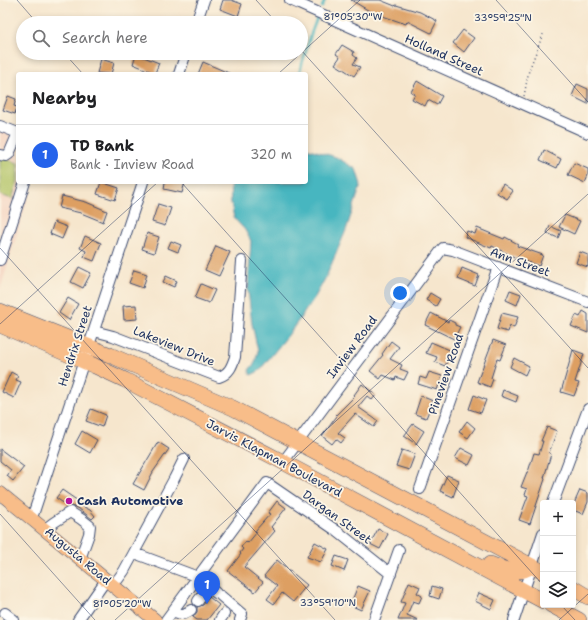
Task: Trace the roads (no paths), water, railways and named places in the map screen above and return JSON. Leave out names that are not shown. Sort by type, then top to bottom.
[{"type":"highway","name":"Jarvis Klapman Boulevard","points":[[0,311],[89,346],[233,408],[537,569]]},
{"type":"highway","name":"Jarvis Klapman Boulevard","points":[[0,325],[84,361],[139,387],[540,598]]},
{"type":"highway","points":[[435,543],[515,572],[537,569]]},
{"type":"highway","points":[[524,590],[540,588]]},
{"type":"highway","points":[[576,590],[588,597]]},
{"type":"highway","points":[[576,599],[588,604]]},
{"type":"highway","points":[[557,608],[579,620]]},
{"type":"main road","name":"Augusta Road","points":[[0,492],[155,620]]},
{"type":"street","points":[[198,16],[204,0]]},
{"type":"street","name":"Holland Street","points":[[290,0],[588,133]]},
{"type":"street","points":[[180,72],[184,60]]},
{"type":"street","points":[[0,126],[16,131]]},
{"type":"street","points":[[0,155],[6,156],[9,154],[16,137]]},
{"type":"street","points":[[0,260],[23,184]]},
{"type":"street","name":"Hendrix Street","points":[[32,518],[143,184]]},
{"type":"street","name":"Ann Street","points":[[443,248],[453,250],[588,302]]},
{"type":"street","name":"Inview Road","points":[[283,462],[443,248]]},
{"type":"street","name":"Lakeview Drive","points":[[94,331],[113,336],[219,377],[225,375],[231,368],[235,357],[242,261]]},
{"type":"street","name":"Pineview Road","points":[[420,489],[498,267]]},
{"type":"street","points":[[555,500],[588,409]]},
{"type":"street","points":[[78,620],[110,583],[124,572],[184,459]]},
{"type":"street","name":"Dargan Street","points":[[198,577],[268,483],[337,531],[391,574]]},
{"type":"street","points":[[45,529],[53,522],[70,512],[90,526],[89,534],[80,559]]},
{"type":"street","points":[[514,620],[524,590],[537,569],[542,536]]},
{"type":"street","points":[[374,620],[399,550]]},
{"type":"street","points":[[134,553],[198,577],[241,617]]},
{"type":"street","points":[[166,620],[198,577]]},
{"type":"street","points":[[198,601],[215,592]]},
{"type":"street","points":[[173,611],[180,615],[191,610]]},
{"type":"street","points":[[5,613],[14,620]]},
{"type":"water","points":[[308,149],[336,157],[356,169],[361,185],[346,230],[326,277],[315,297],[289,334],[259,371],[251,375],[249,370],[255,363],[258,351],[252,324],[248,290],[251,241],[245,230],[234,218],[231,203],[230,184],[308,184]]},
{"type":"waterway","points":[[322,7],[325,0]]},
{"type":"waterway","points":[[308,44],[317,18]]},
{"type":"waterway","points":[[300,72],[303,60]]},
{"type":"place","name":"Cash Automotive","points":[[69,501]]},
{"type":"place","name":"TD Bank","points":[[207,604]]}]
